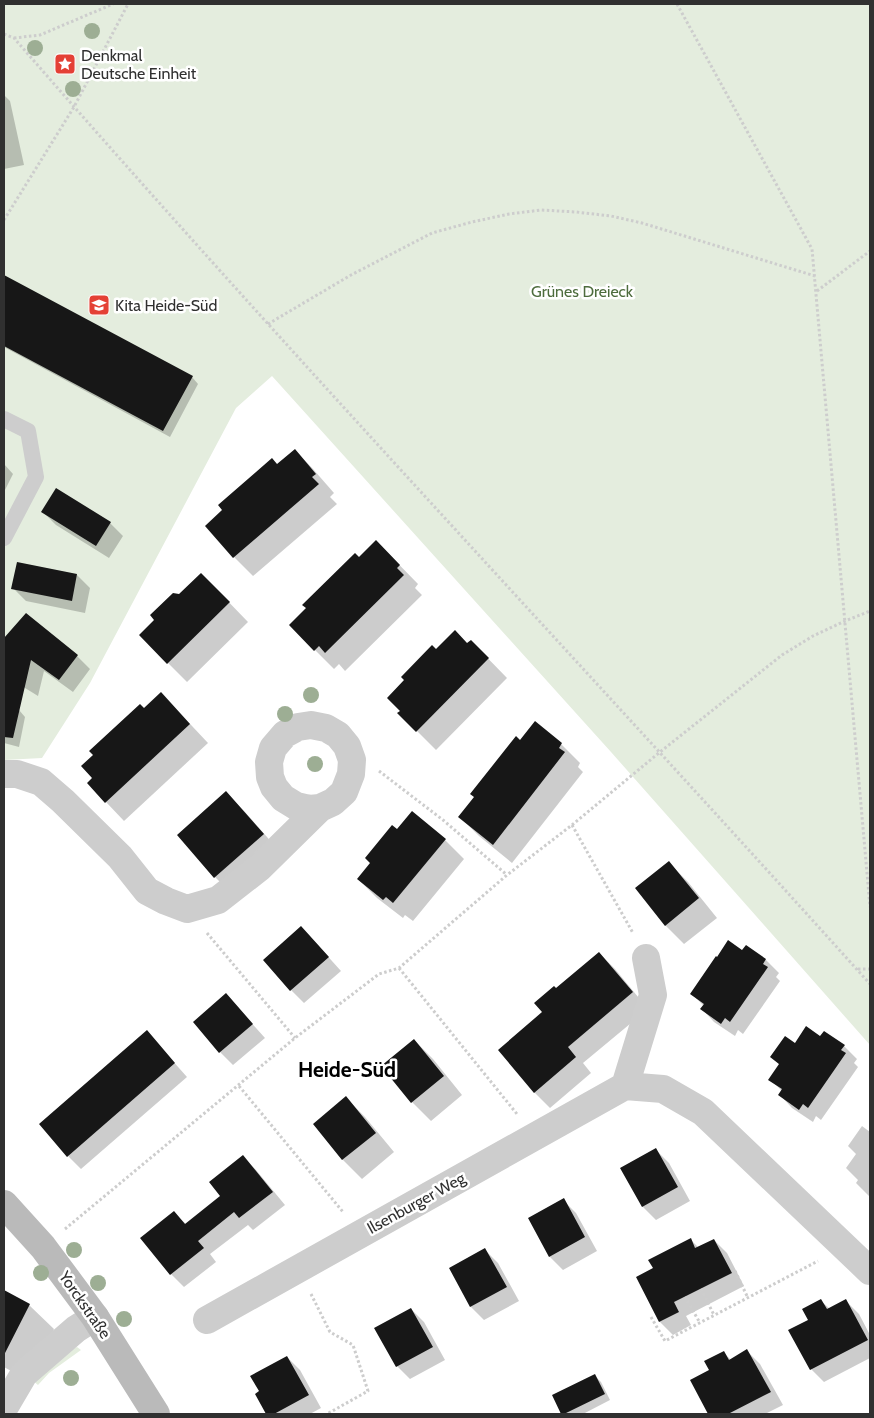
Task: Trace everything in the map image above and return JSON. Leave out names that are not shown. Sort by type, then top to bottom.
[{"type":"street","points":[[311,725],[326,728],[338,735],[347,746],[352,760],[351,774],[344,792],[333,802],[320,808],[310,809],[296,806],[283,798],[274,787],[270,776],[269,762],[273,748],[285,734],[298,727],[311,725]]},
{"type":"street","points":[[4,774],[17,774],[41,782],[64,801],[120,857],[147,891],[187,909],[218,900],[259,868],[320,808]]},
{"type":"street","points":[[646,958],[653,995],[625,1086],[663,1090],[703,1112],[870,1271]]},
{"type":"street","name":"Ilsenburger Weg","points":[[207,1320],[625,1086]]},
{"type":"street","name":"Yorckstraße","points":[[4,1204],[43,1248],[95,1317],[156,1414]]},
{"type":"street","points":[[4,1408],[24,1374],[76,1329],[95,1317]]},
{"type":"lane","points":[[4,418],[28,431],[36,477],[4,538]]},
{"type":"path","points":[[14,38],[40,35],[113,4]]},
{"type":"path","points":[[4,220],[74,107],[128,4]]},
{"type":"path","points":[[677,4],[812,249],[870,906]]},
{"type":"path","points":[[4,34],[14,38],[268,324],[870,984]]},
{"type":"path","points":[[268,324],[351,275],[432,233],[509,214],[541,210],[611,216],[642,223],[815,276]]},
{"type":"path","points":[[816,292],[870,251]]},
{"type":"path","points":[[61,1232],[295,1038],[379,974],[399,968],[507,875],[572,825],[782,655],[813,636],[870,611]]},
{"type":"path","points":[[347,746],[443,820],[507,875]]},
{"type":"path","points":[[572,825],[620,908],[646,958]]},
{"type":"path","points":[[187,909],[295,1038]]},
{"type":"path","points":[[399,968],[535,1136]]},
{"type":"path","points":[[857,969],[870,969]]},
{"type":"path","points":[[239,1086],[361,1234]]},
{"type":"path","points":[[651,1317],[665,1341],[845,1247]]},
{"type":"path","points":[[298,1269],[330,1332],[353,1345],[368,1391],[327,1414]]},
{"type":"path","points":[[735,1271],[748,1298]]},
{"type":"path","points":[[700,1289],[714,1316]]},
{"type":"path","points":[[685,1297],[700,1323]]},
{"type":"green space","name":"Grünes Dreieck","points":[[4,4],[870,4],[870,1045],[611,752],[272,376],[236,408],[90,683],[42,758],[4,760]]},
{"type":"green space","points":[[77,1347],[81,1350],[49,1373],[38,1385],[32,1380],[58,1356]]},
{"type":"building","points":[[4,275],[193,376],[163,431],[4,346]]},
{"type":"building","points":[[295,449],[316,474],[312,477],[319,484],[233,558],[205,526],[222,510],[218,505],[272,458],[277,464]]},
{"type":"building","points":[[56,488],[111,522],[96,546],[41,512]]},
{"type":"building","points":[[376,540],[400,565],[397,568],[404,575],[325,653],[319,646],[314,651],[289,625],[306,608],[302,605],[355,553],[359,557]]},
{"type":"building","points":[[17,562],[77,574],[72,601],[11,589]]},
{"type":"building","points":[[201,573],[230,602],[167,664],[139,635],[154,620],[150,615],[173,593],[179,594]]},
{"type":"building","points":[[26,613],[78,655],[59,680],[31,660],[13,738],[4,737],[4,638]]},
{"type":"building","points":[[455,630],[467,643],[471,640],[489,658],[416,732],[397,713],[400,711],[387,698],[404,680],[401,677],[432,645],[436,649]]},
{"type":"building","points":[[161,692],[190,724],[105,803],[87,783],[92,778],[81,766],[93,755],[89,751],[140,704],[144,708]]},
{"type":"building","points":[[535,721],[562,743],[559,748],[565,752],[493,845],[458,817],[474,797],[470,794],[516,736],[520,740]]},
{"type":"building","points":[[226,791],[264,834],[214,878],[177,835]]},
{"type":"building","points":[[412,811],[446,839],[393,903],[386,897],[383,900],[357,879],[370,863],[365,858],[392,825],[397,829]]},
{"type":"building","points":[[669,861],[699,898],[665,926],[635,888]]},
{"type":"building","points":[[301,926],[329,957],[290,991],[263,960]]},
{"type":"building","points":[[728,940],[742,950],[746,945],[766,959],[763,964],[768,967],[730,1022],[725,1018],[721,1024],[700,1009],[704,1004],[690,994]]},
{"type":"building","points":[[599,952],[633,992],[568,1047],[576,1057],[534,1093],[498,1050],[542,1012],[534,1003],[554,986],[556,988]]},
{"type":"building","points":[[226,993],[253,1024],[219,1053],[193,1022]]},
{"type":"building","points":[[806,1026],[820,1036],[824,1031],[845,1045],[841,1050],[846,1053],[808,1108],[803,1104],[799,1110],[778,1095],[782,1089],[768,1080],[779,1064],[770,1057],[785,1036],[795,1043]]},
{"type":"building","points":[[147,1030],[175,1063],[67,1157],[39,1124]]},
{"type":"building","points":[[414,1039],[444,1076],[411,1103],[381,1066]]},
{"type":"building","points":[[346,1096],[376,1133],[342,1160],[313,1124]]},
{"type":"building","points":[[656,1148],[678,1187],[642,1207],[620,1168]]},
{"type":"building","points":[[243,1155],[273,1192],[239,1218],[234,1212],[198,1241],[204,1248],[170,1275],[140,1238],[174,1211],[185,1224],[220,1196],[209,1182]]},
{"type":"building","points":[[564,1198],[585,1237],[549,1257],[528,1218]]},
{"type":"building","points":[[691,1238],[695,1248],[714,1239],[732,1273],[674,1302],[679,1312],[659,1322],[636,1277],[653,1268],[648,1260]]},
{"type":"building","points":[[485,1248],[507,1287],[470,1307],[449,1268]]},
{"type":"building","points":[[4,1290],[30,1304],[4,1355]]},
{"type":"building","points":[[821,1299],[827,1309],[846,1299],[868,1340],[810,1370],[788,1330],[808,1320],[802,1309]]},
{"type":"building","points":[[411,1308],[433,1347],[396,1367],[374,1328]]},
{"type":"building","points":[[747,1349],[771,1392],[728,1414],[708,1414],[690,1380],[709,1370],[704,1361],[724,1351],[729,1360]]},
{"type":"building","points":[[287,1356],[309,1395],[274,1414],[266,1414],[255,1394],[259,1391],[250,1376]]},
{"type":"building","points":[[595,1374],[605,1394],[561,1414],[552,1395]]},
{"type":"place","name":"Denkmal Deutsche Einheit","points":[[65,64]]},
{"type":"place","name":"Kita Heide-Süd","points":[[99,305]]},
{"type":"district","name":"Heide-Süd","points":[[347,1069]]}]
